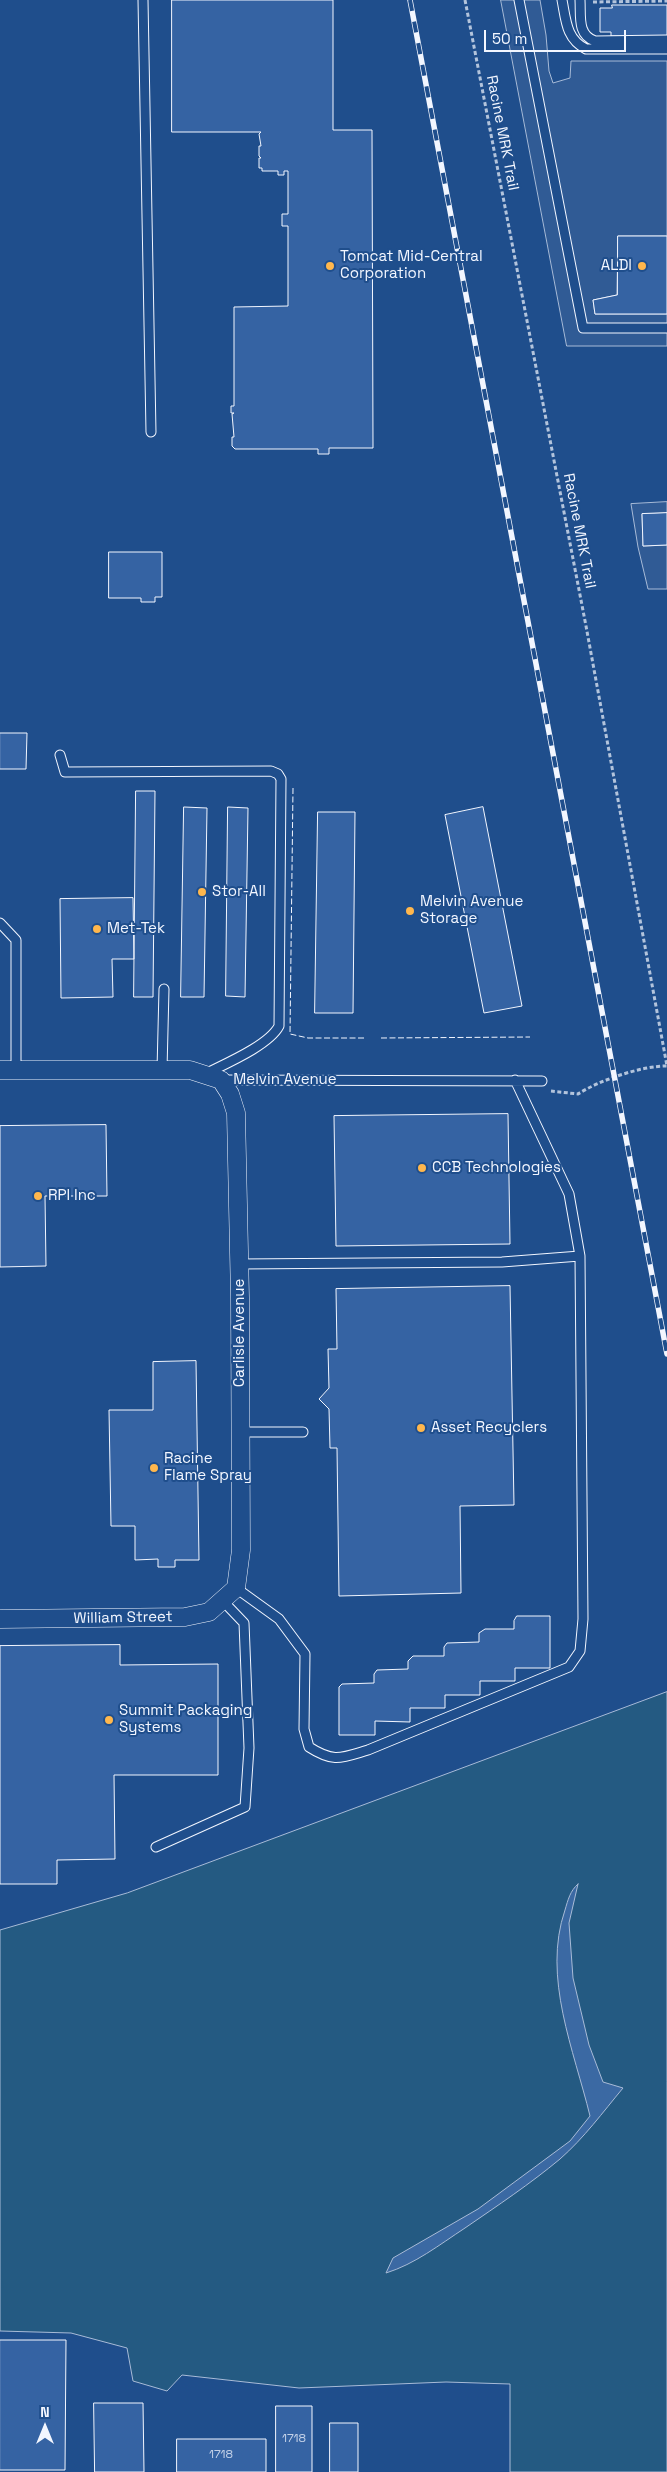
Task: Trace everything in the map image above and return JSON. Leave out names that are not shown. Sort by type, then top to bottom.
[{"type":"street","name":"Melvin Avenue","points":[[8,1070],[190,1070],[214,1077]]},
{"type":"street","name":"Carlisle Avenue","points":[[214,1077],[230,1094],[236,1113],[242,1550],[236,1588]]},
{"type":"street","name":"William Street","points":[[0,1619],[185,1617],[209,1612],[236,1588]]},
{"type":"lane","points":[[143,0],[151,432]]},
{"type":"lane","points":[[519,0],[583,328],[667,328]]},
{"type":"lane","points":[[562,0],[567,27],[576,43],[586,49],[667,49]]},
{"type":"lane","points":[[580,1],[581,29],[587,38],[595,41],[667,40]]},
{"type":"lane","points":[[60,755],[65,772],[271,771],[278,774],[281,779],[279,1026],[276,1032],[214,1077]]},
{"type":"lane","points":[[0,923],[16,940],[8,1070]]},
{"type":"lane","points":[[162,1070],[164,989]]},
{"type":"lane","name":"Melvin Avenue","points":[[214,1077],[539,1081]]},
{"type":"lane","points":[[236,1588],[279,1619],[305,1654],[304,1729],[309,1746],[319,1753],[337,1760],[368,1750],[569,1667],[580,1651],[583,1619],[580,1256],[569,1194],[515,1080]]},
{"type":"lane","points":[[239,1264],[502,1262],[580,1256]]},
{"type":"lane","points":[[240,1432],[303,1432]]},
{"type":"lane","points":[[156,1847],[245,1807],[249,1748],[244,1623],[223,1601]]},
{"type":"path","name":"Racine MRK Trail","points":[[465,0],[586,626],[667,1066]]},
{"type":"path","points":[[580,1],[667,2]]},
{"type":"path","points":[[539,1081],[552,1092],[578,1094],[591,1086],[653,1066],[667,1066]]},
{"type":"shaded area","points":[[501,0],[540,0],[546,35],[549,71],[553,83],[570,78],[571,61],[667,61],[667,236],[618,236],[617,295],[593,300],[595,314],[667,314],[667,346],[567,346]]},
{"type":"shaded area","points":[[667,502],[667,513],[642,514],[643,546],[667,545],[667,589],[648,589],[638,547],[631,504]]},
{"type":"shaded area","points":[[667,1692],[667,2472],[510,2472],[510,2384],[446,2382],[299,2388],[182,2375],[167,2391],[133,2381],[127,2348],[71,2333],[0,2331],[0,1930],[127,1893]]},
{"type":"shaded area","points":[[578,1884],[569,1923],[573,1978],[589,2045],[603,2082],[623,2088],[593,2125],[549,2168],[513,2195],[436,2247],[407,2265],[386,2273],[393,2258],[478,2209],[570,2141],[590,2116],[563,2013],[557,1961],[559,1935],[568,1899]]},
{"type":"building","name":"Tomcat Mid-Central Corporation","points":[[172,0],[333,0],[333,130],[372,130],[373,448],[329,448],[329,454],[318,454],[318,449],[235,449],[232,446],[232,437],[234,437],[232,414],[234,413],[231,413],[231,406],[234,406],[234,307],[288,306],[288,226],[282,226],[282,214],[288,214],[288,171],[284,171],[284,175],[278,175],[278,171],[262,171],[262,168],[259,168],[259,158],[261,158],[259,156],[259,146],[261,146],[259,134],[261,132],[172,132]]},
{"type":"building","points":[[612,5],[667,5],[667,36],[611,36],[611,32],[600,32],[600,8],[612,8]]},
{"type":"building","name":"ALDI","points":[[618,236],[667,236],[667,314],[595,314],[593,300],[617,295]]},
{"type":"building","points":[[667,513],[667,545],[643,546],[642,514]]},
{"type":"building","points":[[109,552],[162,552],[162,597],[155,597],[155,602],[141,602],[141,598],[109,598]]},
{"type":"building","points":[[0,733],[27,733],[26,769],[0,769]]},
{"type":"building","points":[[136,791],[155,791],[153,997],[134,997]]},
{"type":"building","points":[[184,807],[207,808],[204,997],[181,997]]},
{"type":"building","points":[[228,807],[248,808],[245,997],[226,996]]},
{"type":"building","points":[[483,807],[522,1006],[484,1013],[445,815]]},
{"type":"building","points":[[318,812],[355,812],[353,1013],[315,1013]]},
{"type":"building","name":"Met-Tek","points":[[133,898],[134,959],[112,959],[113,997],[61,998],[60,899]]},
{"type":"building","name":"CCB Technologies","points":[[508,1114],[510,1244],[336,1246],[334,1116]]},
{"type":"building","name":"RPI Inc","points":[[106,1125],[107,1196],[45,1196],[46,1266],[0,1267],[0,1126]]},
{"type":"building","name":"Asset Recyclers","points":[[510,1286],[514,1505],[460,1506],[461,1593],[339,1596],[337,1448],[330,1448],[329,1409],[319,1399],[329,1388],[328,1349],[337,1349],[336,1289]]},
{"type":"building","name":"Racine Flame Spray","points":[[196,1361],[199,1560],[175,1560],[175,1567],[158,1567],[158,1559],[135,1560],[135,1526],[111,1526],[109,1410],[153,1410],[153,1362]]},
{"type":"building","points":[[517,1616],[550,1616],[550,1668],[515,1668],[515,1681],[480,1681],[480,1695],[445,1695],[445,1708],[410,1708],[410,1722],[375,1721],[375,1735],[339,1735],[339,1687],[342,1684],[374,1683],[374,1674],[377,1670],[408,1669],[408,1661],[413,1656],[444,1656],[444,1647],[447,1643],[479,1642],[479,1633],[485,1629],[514,1629],[514,1621]]},
{"type":"building","name":"Summit Packaging Systems","points":[[120,1645],[120,1665],[218,1664],[218,1775],[114,1775],[115,1859],[57,1860],[57,1884],[0,1884],[0,1646]]},
{"type":"building","points":[[0,2340],[66,2340],[65,2470],[0,2470]]},
{"type":"building","points":[[94,2403],[143,2403],[144,2472],[95,2472]]},
{"type":"building","points":[[276,2406],[312,2406],[312,2472],[276,2472]]},
{"type":"building","points":[[330,2423],[358,2423],[358,2472],[330,2472]]},
{"type":"building","points":[[177,2439],[266,2439],[266,2472],[177,2472]]},
{"type":"railway","points":[[410,0],[667,1354]]},
{"type":"fence","points":[[293,788],[290,1034],[308,1038],[365,1038]]},
{"type":"fence","points":[[381,1038],[530,1037]]},
{"type":"place","name":"Tomcat Mid-Central Corporation","points":[[330,266]]},
{"type":"place","name":"ALDI","points":[[642,266]]},
{"type":"place","name":"Stor-All","points":[[202,892]]},
{"type":"place","name":"Melvin Avenue Storage","points":[[410,911]]},
{"type":"place","name":"Met-Tek","points":[[97,929]]},
{"type":"place","name":"CCB Technologies","points":[[422,1168]]},
{"type":"place","name":"RPI Inc","points":[[38,1196]]},
{"type":"place","name":"Asset Recyclers","points":[[421,1428]]},
{"type":"place","name":"Racine Flame Spray","points":[[154,1468]]},
{"type":"place","name":"Summit Packaging Systems","points":[[109,1720]]}]
